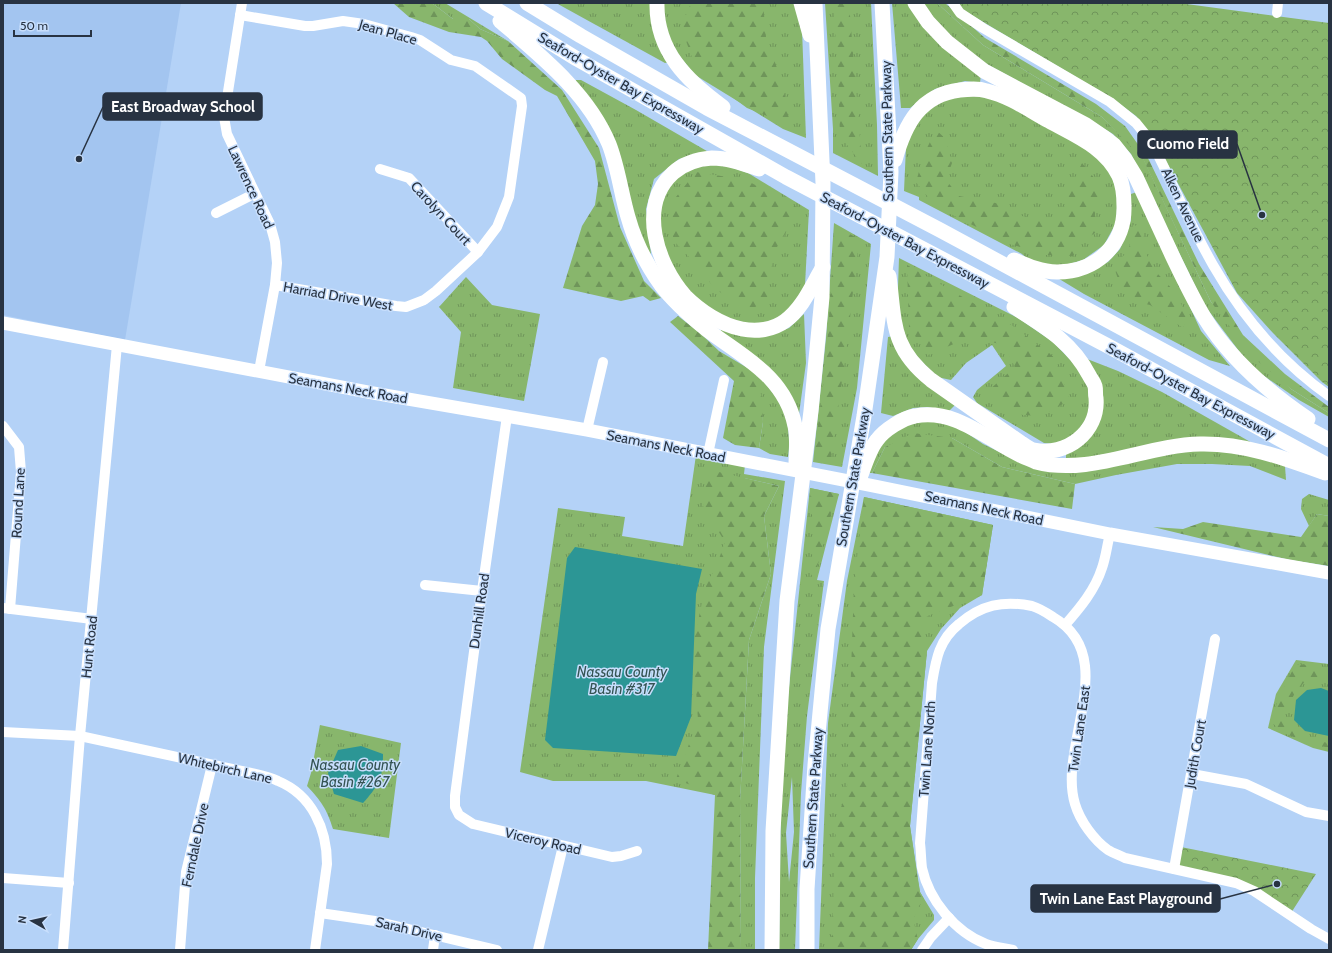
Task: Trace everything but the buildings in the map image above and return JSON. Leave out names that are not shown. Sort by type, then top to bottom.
[{"type":"highway","points":[[479,3],[541,56],[562,77],[581,99],[597,122],[608,144],[614,161],[628,218],[637,243],[646,263],[662,286],[681,307],[705,328],[757,365],[774,383],[786,400],[795,427],[795,530]]},
{"type":"highway","name":"Seaford-Oyster Bay Expressway","points":[[486,3],[583,62],[786,177],[1108,346],[1329,466]]},
{"type":"highway","name":"Seaford-Oyster Bay Expressway","points":[[527,3],[664,84],[940,230],[1329,440]]},
{"type":"highway","points":[[657,3],[658,21],[661,32],[680,70],[699,90],[758,134]]},
{"type":"highway","points":[[801,3],[818,66]]},
{"type":"highway","points":[[772,950],[773,831],[787,601],[817,358],[822,297],[823,183],[815,3]]},
{"type":"highway","name":"Southern State Parkway","points":[[807,950],[807,889],[815,757],[828,629],[864,416],[887,257],[891,172],[882,3]]},
{"type":"highway","points":[[915,3],[928,22],[947,42],[984,71],[1086,125],[1114,145],[1136,177],[1190,292],[1204,318],[1222,343],[1263,386],[1286,404],[1329,433]]},
{"type":"highway","points":[[891,172],[900,140],[909,123],[918,111],[942,93],[972,88],[987,90],[1003,96],[1089,142],[1105,156],[1119,177],[1123,190],[1124,214],[1120,232],[1109,251],[1094,263],[1076,270],[1057,272],[1038,270],[940,230]]},
{"type":"highway","points":[[786,177],[728,160],[713,158],[698,160],[681,166],[667,179],[657,196],[653,224],[659,251],[668,271],[685,295],[700,309],[723,323],[735,328],[748,330],[768,329],[786,321],[801,305],[823,266]]},
{"type":"highway","points":[[887,257],[896,332],[901,346],[918,369],[931,380],[1020,443],[1033,450],[1054,451],[1072,445],[1083,436],[1090,427],[1095,415],[1096,404],[1095,387],[1085,368],[1072,349],[1054,333],[936,256]]},
{"type":"highway","points":[[849,505],[867,459],[877,440],[900,421],[913,416],[927,414],[942,415],[966,424],[1009,450],[1036,462],[1062,466],[1083,465],[1173,447],[1226,444],[1254,449],[1279,456],[1329,474]]},
{"type":"main road","name":"Seamans Neck Road","points":[[3,323],[587,430],[1110,534],[1329,572]]},
{"type":"street","name":"Lawrence Road","points":[[242,3],[224,117],[227,134],[254,194],[270,224],[275,242],[277,263],[275,285],[259,371]]},
{"type":"street","name":"Alken Avenue","points":[[953,3],[960,13],[966,17],[1110,102],[1136,123],[1149,139],[1156,151],[1204,248],[1232,296],[1270,343],[1291,364],[1329,396]]},
{"type":"street","name":"Jean Place","points":[[240,15],[306,26],[343,21],[364,24],[411,36],[420,40],[451,60],[460,64],[475,66],[522,98]]},
{"type":"street","name":"Harriad Drive West","points":[[275,285],[370,303],[396,306],[406,306],[424,300],[436,291],[478,252],[497,227],[509,196],[522,98]]},
{"type":"street","name":"Carolyn Court","points":[[380,169],[409,178],[478,252]]},
{"type":"street","points":[[216,213],[254,194]]},
{"type":"street","name":"Hunt Road","points":[[63,950],[80,736],[117,345]]},
{"type":"street","points":[[587,430],[603,362]]},
{"type":"street","points":[[708,454],[724,380]]},
{"type":"street","name":"Dunhill Road","points":[[455,807],[455,796],[482,591],[507,416]]},
{"type":"street","name":"Round Lane","points":[[3,426],[19,447],[21,472],[7,608]]},
{"type":"street","points":[[1065,625],[1082,606],[1092,590],[1102,568],[1110,534]]},
{"type":"street","points":[[425,585],[482,591]]},
{"type":"street","name":"Twin Lane North","points":[[1013,950],[986,944],[962,932],[939,905],[930,889],[922,868],[920,843],[932,683],[936,660],[941,644],[953,629],[966,618],[989,606],[1017,603],[1035,607],[1065,625]]},
{"type":"street","points":[[7,608],[92,619]]},
{"type":"street","name":"Twin Lane East","points":[[1065,625],[1076,639],[1086,667],[1086,685],[1072,771],[1072,789],[1075,804],[1082,819],[1092,834],[1108,850],[1125,858],[1236,883],[1254,891],[1311,929],[1329,939]]},
{"type":"street","name":"Judith Court","points":[[1174,869],[1216,639]]},
{"type":"street","name":"Whitebirch Lane","points":[[3,732],[80,736],[251,773],[278,781],[296,791],[310,804],[322,827],[327,851],[327,864],[314,950]]},
{"type":"street","name":"Ferndale Drive","points":[[180,950],[186,872],[212,765]]},
{"type":"street","points":[[1192,774],[1246,784],[1306,812],[1329,816]]},
{"type":"street","name":"Viceroy Road","points":[[455,807],[459,815],[473,824],[563,846],[612,857],[621,856],[636,851]]},
{"type":"street","points":[[538,950],[563,846]]},
{"type":"street","points":[[3,878],[69,883]]},
{"type":"street","name":"Sarah Drive","points":[[320,913],[375,921],[497,950]]},
{"type":"street","points":[[922,950],[931,937],[949,918]]},
{"type":"street","points":[[433,950],[435,935]]},
{"type":"shaded area","points":[[3,3],[181,3],[125,340],[3,315]]},
{"type":"green space","points":[[393,3],[432,3],[453,19],[469,19],[480,29],[508,41],[562,90],[599,148],[620,227],[644,281],[661,298],[650,301],[643,296],[621,301],[563,288],[582,226],[595,205],[598,184],[595,161],[557,96],[545,90],[502,59],[487,41],[481,37],[449,32],[409,17]]},
{"type":"green space","points":[[432,3],[445,3],[508,41],[480,29],[469,19],[453,19]]},
{"type":"green space","points":[[556,3],[653,3],[670,62],[665,63]]},
{"type":"green space","points":[[663,3],[796,3],[802,29],[806,138],[783,129],[695,75],[673,48],[661,14]]},
{"type":"green space","points":[[691,3],[763,3],[766,37],[783,85],[790,125],[747,108],[724,91],[694,63],[681,27]]},
{"type":"green space","points":[[825,3],[871,3],[878,176],[833,153],[833,129]]},
{"type":"green space","points":[[833,3],[849,3],[862,164],[840,136],[838,71]]},
{"type":"green space","points":[[892,3],[910,3],[981,74],[980,83],[965,81],[935,89],[910,108],[901,108]]},
{"type":"green space","points":[[922,3],[937,3],[983,45],[1102,117],[1142,156],[1211,302],[1291,389],[1329,413],[1329,417],[1299,400],[1251,367],[1205,306],[1131,154],[1113,134],[979,60],[941,30]]},
{"type":"green space","points":[[937,3],[945,3],[985,38],[1096,104],[1125,126],[1149,160],[1199,264],[1243,335],[1285,374],[1329,407],[1329,413],[1291,389],[1253,357],[1211,302],[1143,159],[1102,117],[983,45]]},
{"type":"green space","points":[[958,3],[1179,3],[1329,23],[1329,387],[1322,382],[1273,333],[1237,293],[1153,137],[1136,116],[1113,99],[963,10]]},
{"type":"green space","points":[[576,80],[581,80],[712,154],[702,153],[679,159],[654,179],[646,209],[651,254],[642,248],[625,189],[575,83]]},
{"type":"green space","points":[[970,92],[992,96],[1086,146],[1108,167],[1118,194],[1116,223],[1104,245],[1083,260],[1059,267],[1036,267],[1022,254],[919,200],[919,197],[904,191],[906,147],[918,118],[940,100]]},
{"type":"green space","points":[[936,130],[946,139],[952,163],[946,180],[959,196],[1006,205],[1021,216],[1054,221],[1066,204],[1073,182],[1082,163],[1099,184],[1103,199],[1095,212],[1095,233],[1082,241],[1073,256],[1046,255],[1010,244],[935,206],[916,182],[924,154]]},
{"type":"green space","points":[[716,162],[748,173],[809,210],[805,285],[796,303],[784,315],[764,325],[749,326],[711,312],[681,283],[662,247],[657,212],[666,188],[686,169]]},
{"type":"green space","points":[[696,172],[746,180],[800,209],[774,252],[767,301],[749,310],[715,289],[695,263],[673,240],[672,202]]},
{"type":"green space","points":[[1137,192],[1201,331],[1230,366],[1209,360],[1084,294],[1056,277],[1084,272],[1108,262],[1120,249],[1131,220],[1131,194]]},
{"type":"green space","points":[[834,223],[871,244],[857,388],[842,467],[813,462],[826,338]]},
{"type":"green space","points":[[1133,225],[1144,227],[1143,248],[1156,272],[1176,293],[1188,319],[1183,328],[1150,305],[1133,301],[1120,285],[1114,267],[1129,249]]},
{"type":"green space","points":[[835,226],[859,239],[846,353],[831,458],[814,457],[826,363]]},
{"type":"green space","points":[[899,258],[1018,318],[1053,342],[1081,371],[1091,395],[1088,418],[1074,436],[1055,444],[1044,443],[977,403],[973,397],[977,390],[1006,366],[992,345],[966,363],[951,380],[937,377],[905,344],[897,315]]},
{"type":"green space","points":[[907,265],[1013,326],[1055,358],[1070,400],[1041,416],[1023,415],[1001,407],[988,391],[1015,367],[1004,345],[970,337],[928,355],[909,327]]},
{"type":"green space","points":[[466,277],[492,305],[540,314],[524,401],[453,388],[461,332],[439,307]]},
{"type":"green space","points":[[804,314],[806,363],[799,414],[720,332],[722,328],[770,335],[789,328]]},
{"type":"green space","points":[[678,316],[700,333],[719,351],[756,373],[762,399],[763,422],[759,448],[735,445],[723,438],[734,381],[670,322]]},
{"type":"green space","points":[[893,336],[956,404],[949,411],[927,407],[913,408],[893,416],[881,413],[888,337]]},
{"type":"green space","points":[[1082,357],[1118,371],[1162,392],[1254,444],[1066,460],[1066,453],[1099,417]]},
{"type":"green space","points":[[756,373],[774,394],[785,411],[789,447],[788,457],[770,454],[759,448],[763,422]]},
{"type":"green space","points":[[930,418],[958,427],[983,444],[1018,461],[1059,472],[1180,449],[1248,452],[1285,466],[1286,480],[1250,466],[1177,464],[1075,484],[1002,467],[952,438],[885,447],[872,473],[869,473],[880,443],[901,425]]},
{"type":"green space","points":[[913,433],[952,438],[1002,467],[1075,484],[1072,509],[872,473],[885,447]]},
{"type":"green space","points":[[696,455],[745,465],[744,474],[785,481],[764,647],[755,878],[755,950],[741,950],[740,801],[749,640],[771,574],[764,516],[779,486],[744,478],[715,795],[646,781],[553,781],[520,772],[558,508],[625,517],[622,536],[683,546]]},
{"type":"green space","points":[[706,469],[779,486],[764,516],[771,574],[749,640],[740,801],[741,950],[708,950],[715,795],[676,779],[698,720],[693,643],[707,581],[715,570],[725,542],[703,506]]},
{"type":"green space","points":[[810,488],[839,494],[817,580],[824,581],[807,716],[801,793],[795,950],[779,950],[781,799],[786,716]],"holes":[[[792,777],[794,832],[789,882],[786,833]]]},
{"type":"green space","points":[[810,488],[839,494],[831,513],[814,580],[810,572],[814,541]]},
{"type":"green space","points":[[1309,494],[1329,500],[1329,516],[1317,514],[1309,526],[1301,509],[1302,499]]},
{"type":"green space","points":[[864,497],[993,525],[982,595],[960,608],[941,629],[927,651],[910,826],[920,892],[934,915],[934,920],[911,950],[819,950],[828,723],[847,581]]},
{"type":"green space","points":[[864,497],[993,525],[982,595],[927,616],[924,630],[923,638],[927,651],[910,826],[920,892],[924,899],[916,913],[914,922],[918,939],[911,950],[828,950],[832,935],[836,823],[847,789],[854,585]]},
{"type":"green space","points":[[1317,514],[1329,516],[1329,566],[1290,560],[1153,527],[1183,529],[1203,522],[1301,537]]},
{"type":"green space","points":[[1296,660],[1329,664],[1329,752],[1313,748],[1268,728],[1276,694]]},
{"type":"green space","points":[[1300,664],[1329,669],[1329,680],[1307,679],[1295,693],[1284,713],[1293,731],[1311,740],[1329,743],[1329,748],[1290,736],[1277,728],[1273,723],[1277,702],[1295,665]]},
{"type":"green space","points":[[320,725],[401,743],[389,838],[333,829],[323,806],[307,786],[311,773]]},
{"type":"green space","points":[[1181,847],[1316,874],[1291,913],[1258,890],[1177,867]]},
{"type":"water","name":"Nassau County Basin #317","points":[[575,547],[702,569],[696,594],[691,717],[676,756],[553,748],[545,740],[567,558]]},
{"type":"water","points":[[1321,688],[1329,691],[1329,736],[1305,731],[1294,720],[1296,700],[1307,690]]},
{"type":"water","name":"Nassau County Basin #267","points":[[361,746],[383,754],[382,769],[379,781],[363,803],[334,794],[328,773],[338,750]]},
{"type":"place","name":"East Broadway School","points":[[79,159]]},
{"type":"place","name":"Cuomo Field","points":[[1262,215]]},
{"type":"place","name":"Twin Lane East Playground","points":[[1277,884]]}]
